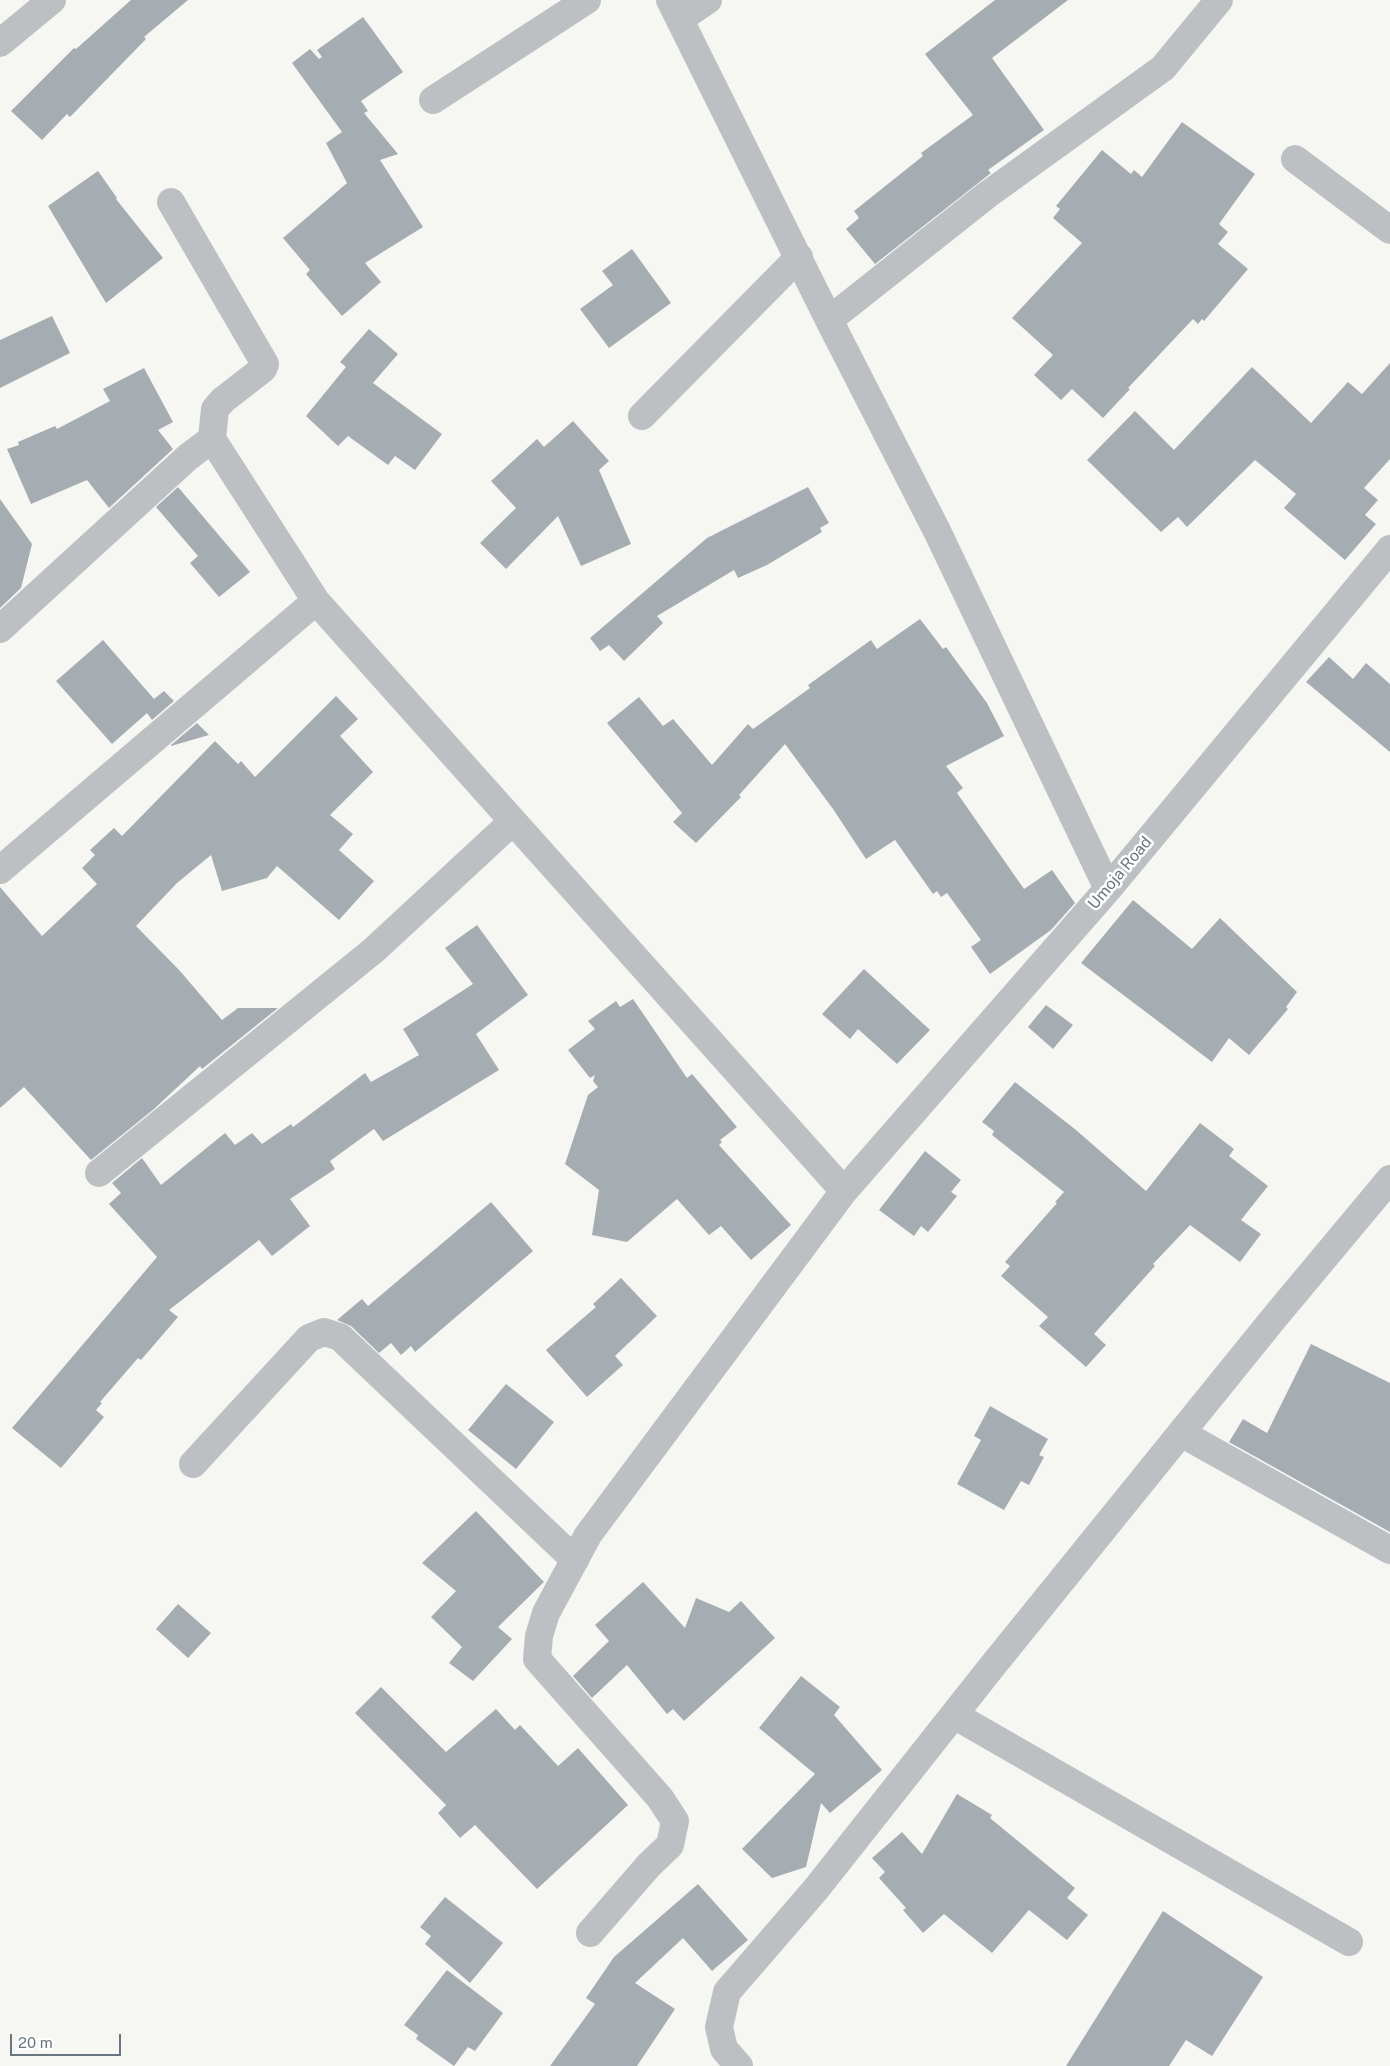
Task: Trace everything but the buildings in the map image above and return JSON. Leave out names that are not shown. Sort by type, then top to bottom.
[{"type":"street","points":[[0,44],[52,0]]},
{"type":"street","points":[[433,100],[587,0]]},
{"type":"street","points":[[708,0],[675,10],[941,540],[1108,889]]},
{"type":"street","points":[[829,320],[987,195],[1163,68],[1218,0]]},
{"type":"street","points":[[1295,159],[1390,230]]},
{"type":"street","points":[[171,202],[265,364],[263,369],[215,408],[212,439],[316,601],[844,1191]]},
{"type":"street","points":[[642,416],[799,257]]},
{"type":"street","points":[[0,629],[188,458],[212,439]]},
{"type":"street","name":"Umoja Road","points":[[590,1934],[649,1865],[670,1844],[675,1822],[660,1798],[537,1659],[539,1636],[546,1613],[588,1535],[844,1191],[1108,889],[1389,553]]},
{"type":"street","points":[[0,870],[316,601]]},
{"type":"street","points":[[99,1173],[374,950],[512,822]]},
{"type":"street","points":[[739,2066],[724,2048],[719,2027],[727,1992],[816,1889],[1181,1433],[1390,1179]]},
{"type":"street","points":[[193,1464],[309,1338],[324,1332],[340,1337],[575,1560]]},
{"type":"street","points":[[1181,1433],[1390,1550]]},
{"type":"street","points":[[954,1715],[1349,1942]]}]
